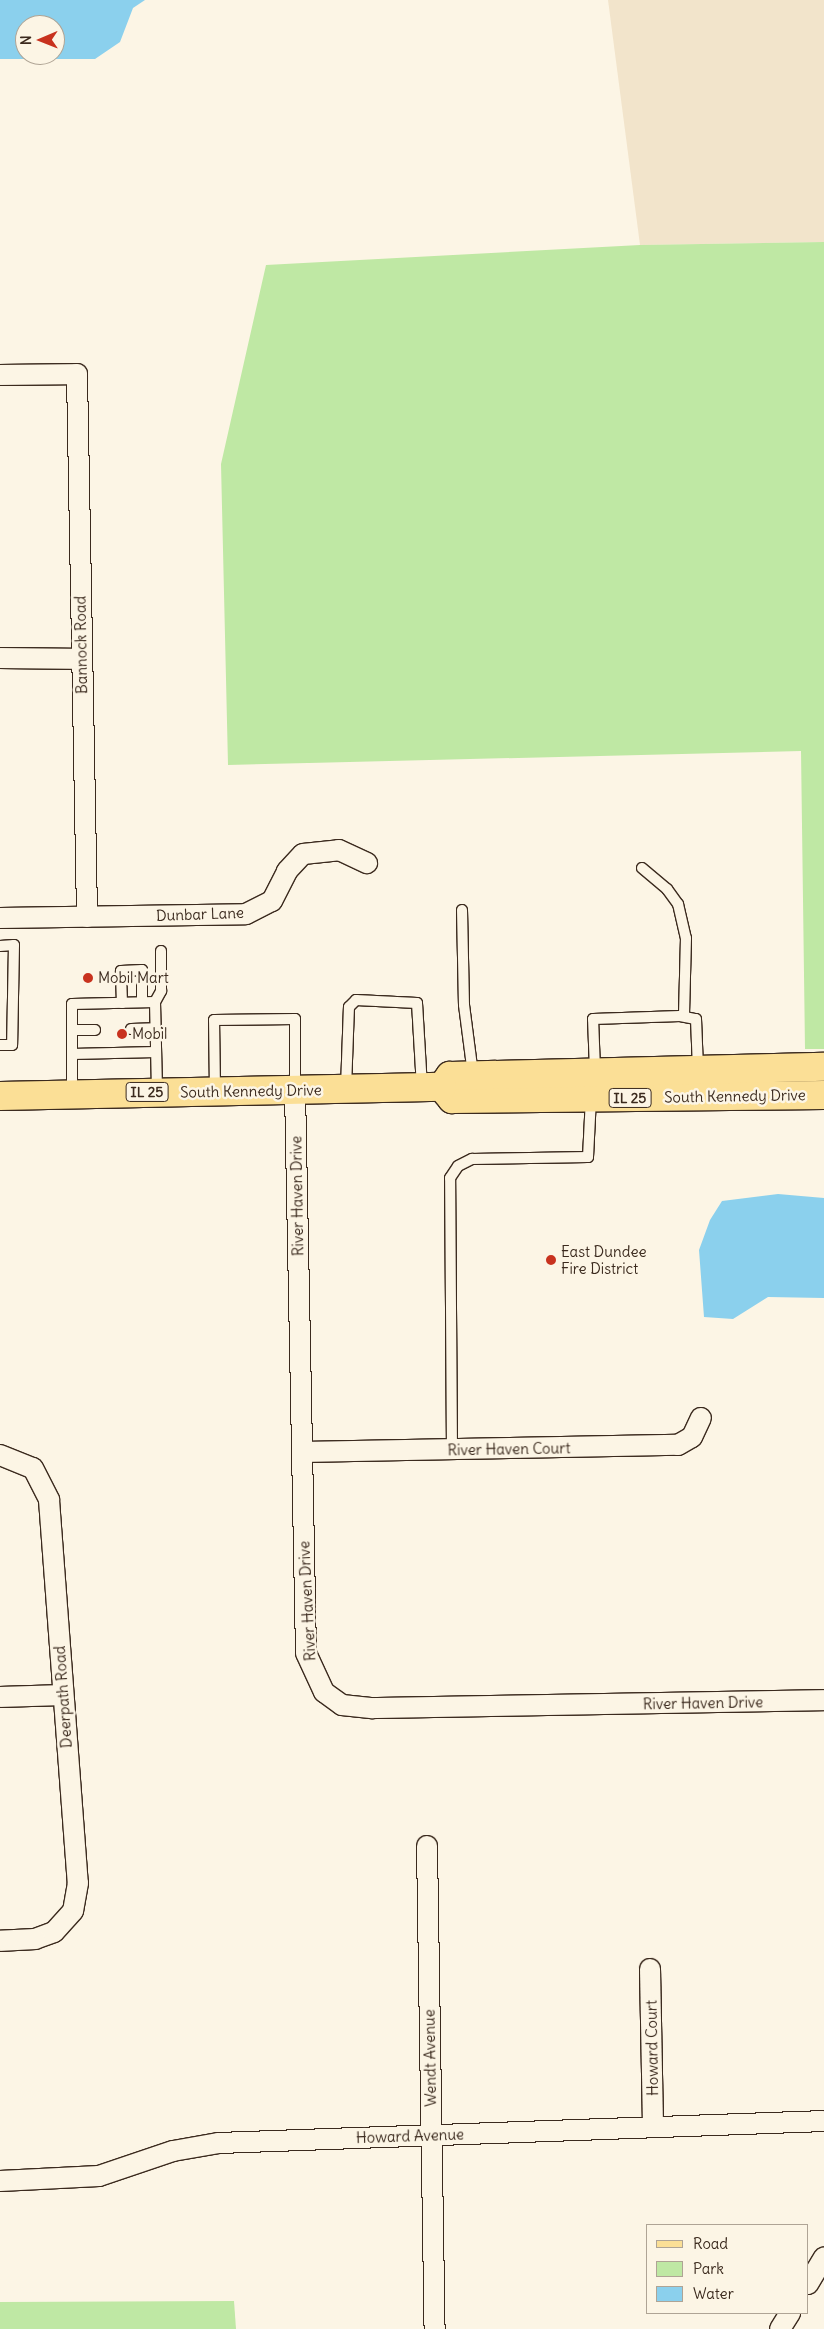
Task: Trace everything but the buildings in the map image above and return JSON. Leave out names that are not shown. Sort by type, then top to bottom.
[{"type":"main road","name":"South Kennedy Drive","points":[[0,1096],[432,1087],[450,1076],[595,1070],[824,1067]]},
{"type":"main road","name":"South Kennedy Drive","points":[[432,1087],[452,1100],[824,1095]]},
{"type":"street","name":"Bannock Road","points":[[0,375],[77,374],[87,917]]},
{"type":"street","points":[[0,658],[81,659]]},
{"type":"street","name":"Dunbar Lane","points":[[0,918],[246,914],[272,901],[286,871],[303,854],[339,850],[367,863]]},
{"type":"street","name":"River Haven Drive","points":[[295,1090],[306,1652],[317,1684],[337,1703],[373,1708],[824,1700]]},
{"type":"street","name":"River Haven Court","points":[[302,1452],[678,1445],[692,1437],[701,1418]]},
{"type":"street","name":"Deerpath Road","points":[[0,1455],[15,1457],[36,1471],[50,1506],[62,1695],[78,1883],[75,1906],[64,1923],[38,1938],[0,1941]]},
{"type":"street","points":[[0,1697],[62,1695]]},
{"type":"street","name":"Wendt Avenue","points":[[427,1846],[435,2329]]},
{"type":"street","name":"Howard Court","points":[[650,1969],[653,2126]]},
{"type":"street","name":"Howard Avenue","points":[[0,2181],[98,2176],[203,2144],[824,2121]]},
{"type":"street","points":[[809,2282],[824,2257]]},
{"type":"street","points":[[780,2329],[789,2314]]},
{"type":"lane","points":[[642,868],[668,889],[678,904],[686,938],[684,1016]]},
{"type":"lane","points":[[462,910],[464,1005],[473,1075]]},
{"type":"lane","points":[[0,946],[14,946],[12,1045],[0,1045]]},
{"type":"lane","points":[[157,1092],[155,1002],[161,992],[161,951]]},
{"type":"lane","points":[[122,1003],[121,970],[142,970],[142,1002]]},
{"type":"lane","points":[[346,1089],[349,1006],[356,1000],[417,1003],[432,1087]]},
{"type":"lane","points":[[72,1094],[72,1004],[155,1002]]},
{"type":"lane","points":[[595,1070],[592,1019],[684,1016],[696,1019],[698,1069]]},
{"type":"lane","points":[[214,1091],[214,1020],[294,1020],[295,1090]]},
{"type":"lane","points":[[131,1029],[156,1028]]},
{"type":"lane","points":[[72,1030],[95,1030]]},
{"type":"lane","points":[[72,1054],[156,1052]]},
{"type":"lane","points":[[452,1450],[450,1178],[455,1169],[472,1159],[588,1157],[591,1098]]},
{"type":"shaded area","points":[[608,0],[824,0],[824,242],[640,245]]},
{"type":"green space","points":[[824,242],[824,1049],[805,1049],[801,751],[228,765],[221,464],[266,265],[640,245]]},
{"type":"green space","points":[[234,2301],[236,2329],[0,2329],[0,2302]]},
{"type":"water","points":[[0,0],[145,0],[133,8],[120,42],[95,59],[65,59],[65,15],[15,15],[15,59],[0,59]]},
{"type":"water","points":[[778,1194],[824,1198],[824,1298],[768,1297],[733,1319],[704,1317],[699,1250],[710,1220],[722,1201]]},
{"type":"place","name":"Mobil Mart","points":[[88,978]]},
{"type":"place","name":"Mobil","points":[[122,1034]]},
{"type":"place","name":"East Dundee Fire District","points":[[551,1260]]}]
